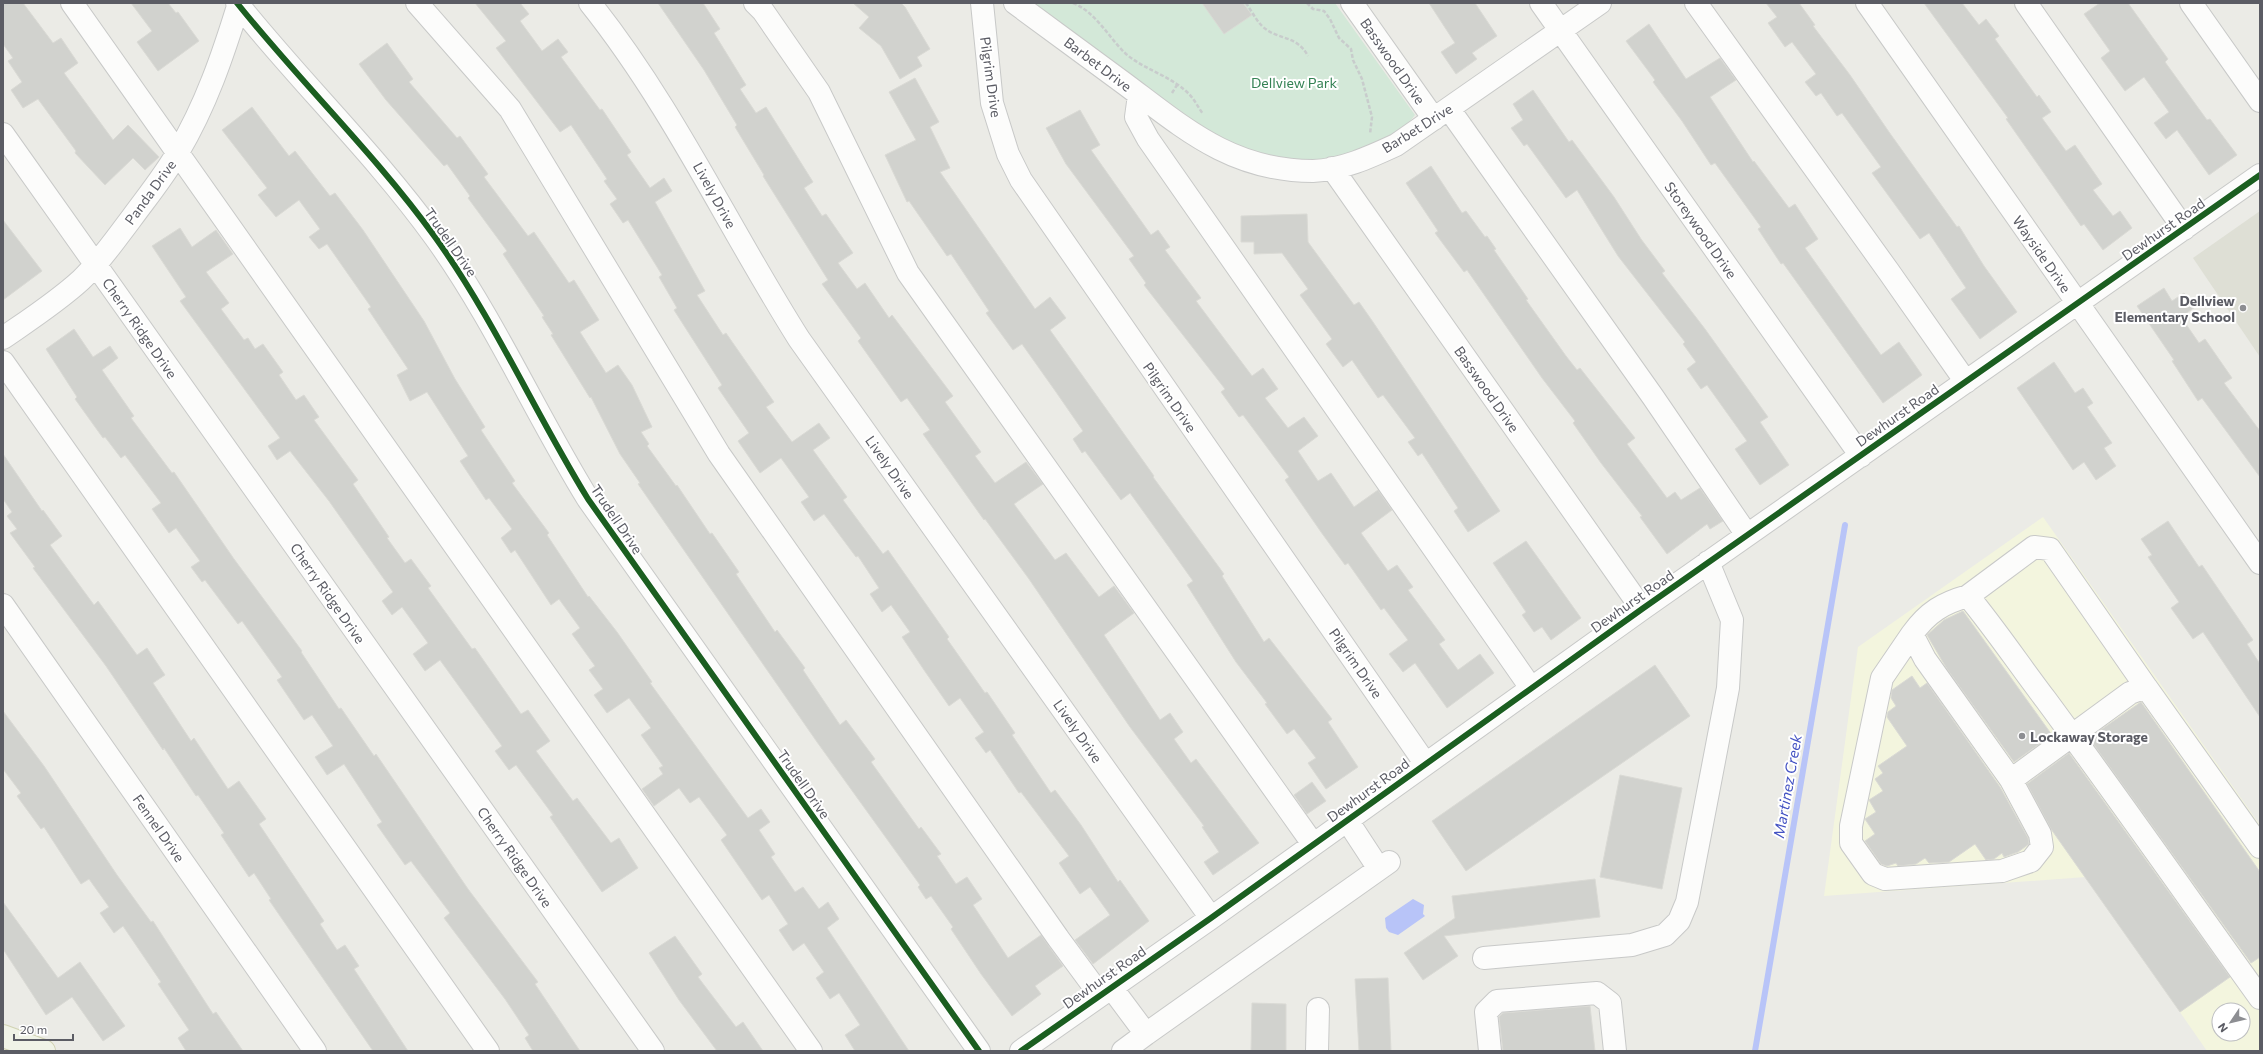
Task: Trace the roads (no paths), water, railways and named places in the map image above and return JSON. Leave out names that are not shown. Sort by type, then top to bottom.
[{"type":"main road","points":[[3,1036],[44,1051]]},
{"type":"street","points":[[72,3],[811,1051]]},
{"type":"street","name":"Panda Drive","points":[[3,338],[58,299],[95,265],[178,153],[211,87],[238,3]]},
{"type":"street","name":"Trudell Drive","points":[[238,3],[404,196],[435,237],[486,316],[558,451],[588,499],[979,1051]]},
{"type":"street","points":[[417,3],[510,109],[718,454],[1058,938],[1146,1034]]},
{"type":"street","name":"Lively Drive","points":[[590,3],[613,32],[658,97],[699,165],[764,283],[799,339],[1210,918]]},
{"type":"street","points":[[754,3],[763,11],[819,92],[908,273],[1313,844]]},
{"type":"street","name":"Pilgrim Drive","points":[[982,3],[992,103],[1008,154],[1021,180],[1426,763]]},
{"type":"street","name":"Barbet Drive","points":[[1016,3],[1197,138],[1235,157],[1274,167],[1313,171],[1361,161],[1396,145],[1600,3]]},
{"type":"street","name":"Basswood Drive","points":[[1352,3],[1442,114],[1653,397],[1747,535]]},
{"type":"street","name":"Storeywood Drive","points":[[1541,3],[1861,456]]},
{"type":"street","points":[[1696,3],[1767,99],[1966,382]]},
{"type":"street","name":"Wayside Drive","points":[[1867,3],[2260,563]]},
{"type":"street","points":[[2026,3],[2184,229]]},
{"type":"street","points":[[2191,3],[2260,101]]},
{"type":"street","points":[[1139,94],[1136,117],[1148,139],[1531,688]]},
{"type":"street","name":"Cherry Ridge Drive","points":[[3,134],[653,1051]]},
{"type":"street","name":"Basswood Drive","points":[[1332,168],[1642,609]]},
{"type":"street","name":"Dewhurst Road","points":[[1021,1051],[1210,918],[1708,562],[2260,175]]},
{"type":"street","points":[[3,362],[488,1051]]},
{"type":"street","points":[[1912,634],[1925,659],[2011,780],[2040,834],[2042,847],[2031,861],[2002,871],[1884,878],[1873,874],[1851,843],[1851,826],[1882,678],[1912,634],[1919,624],[1946,602],[1968,596],[2034,547],[2050,549],[2260,847]]},
{"type":"street","points":[[1484,958],[1632,945],[1665,935],[1679,921],[1687,902],[1728,688],[1732,620],[1708,562]]},
{"type":"street","points":[[1968,596],[2072,734],[2260,998]]},
{"type":"street","name":"Fennel Drive","points":[[3,605],[316,1051]]},
{"type":"street","points":[[2011,780],[2130,693],[2146,687]]},
{"type":"street","points":[[1123,1051],[1384,866],[1347,820]]},
{"type":"street","points":[[1490,1051],[1486,1012],[1496,1001],[1597,993],[1610,1003],[1615,1051]]},
{"type":"street","points":[[1317,1051],[1318,1009]]},
{"type":"water","points":[[1413,899],[1424,905],[1423,914],[1425,916],[1398,935],[1389,932],[1386,928],[1385,918]]},
{"type":"waterway","name":"Martinez Creek","points":[[1755,1051],[1845,525]]},
{"type":"place","name":"Dellview Elementary School","points":[[2243,308]]},
{"type":"place","name":"Lockaway Storage","points":[[2022,736]]},
{"type":"park label","name":"Dellview Park","points":[[1294,82]]}]
